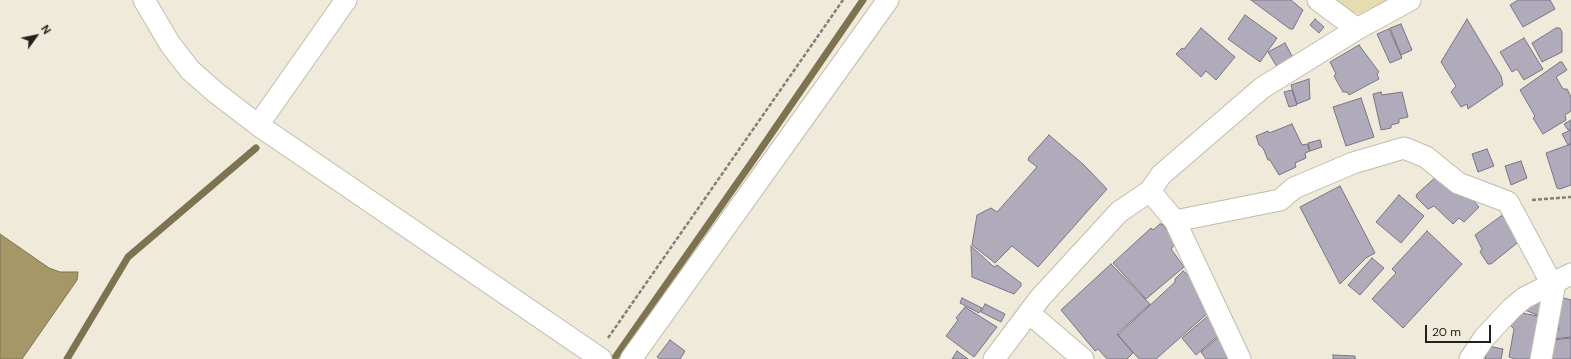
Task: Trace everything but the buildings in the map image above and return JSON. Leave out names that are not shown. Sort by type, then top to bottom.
[{"type":"street","points":[[144,0],[170,44],[190,70],[215,92],[258,125],[599,357]]},
{"type":"street","points":[[258,125],[346,0]]},
{"type":"street","points":[[631,359],[888,0]]},
{"type":"street","points":[[1318,0],[1357,29]]},
{"type":"street","points":[[994,359],[1040,298],[1119,212],[1150,190],[1161,175],[1262,88],[1357,29],[1410,0]]},
{"type":"street","points":[[1175,221],[1280,200],[1294,188],[1353,163],[1404,148],[1426,157],[1458,183],[1508,202],[1554,288],[1541,359]]},
{"type":"street","points":[[1150,190],[1175,221],[1240,359]]},
{"type":"street","points":[[1470,359],[1484,338],[1511,309],[1524,298],[1571,274]]},
{"type":"street","points":[[1552,283],[1571,293]]},
{"type":"street","points":[[1029,313],[1083,359]]},
{"type":"path","points":[[599,357],[843,0]]},
{"type":"path","points":[[1508,202],[1571,197]]},
{"type":"shaded area","points":[[1336,0],[1396,0],[1363,15],[1350,11]]},
{"type":"shaded area","points":[[0,234],[49,268],[60,272],[78,272],[77,280],[22,359],[0,359]]},
{"type":"waterway","points":[[614,359],[863,0]]},
{"type":"waterway","points":[[67,359],[128,257],[256,148]]}]
